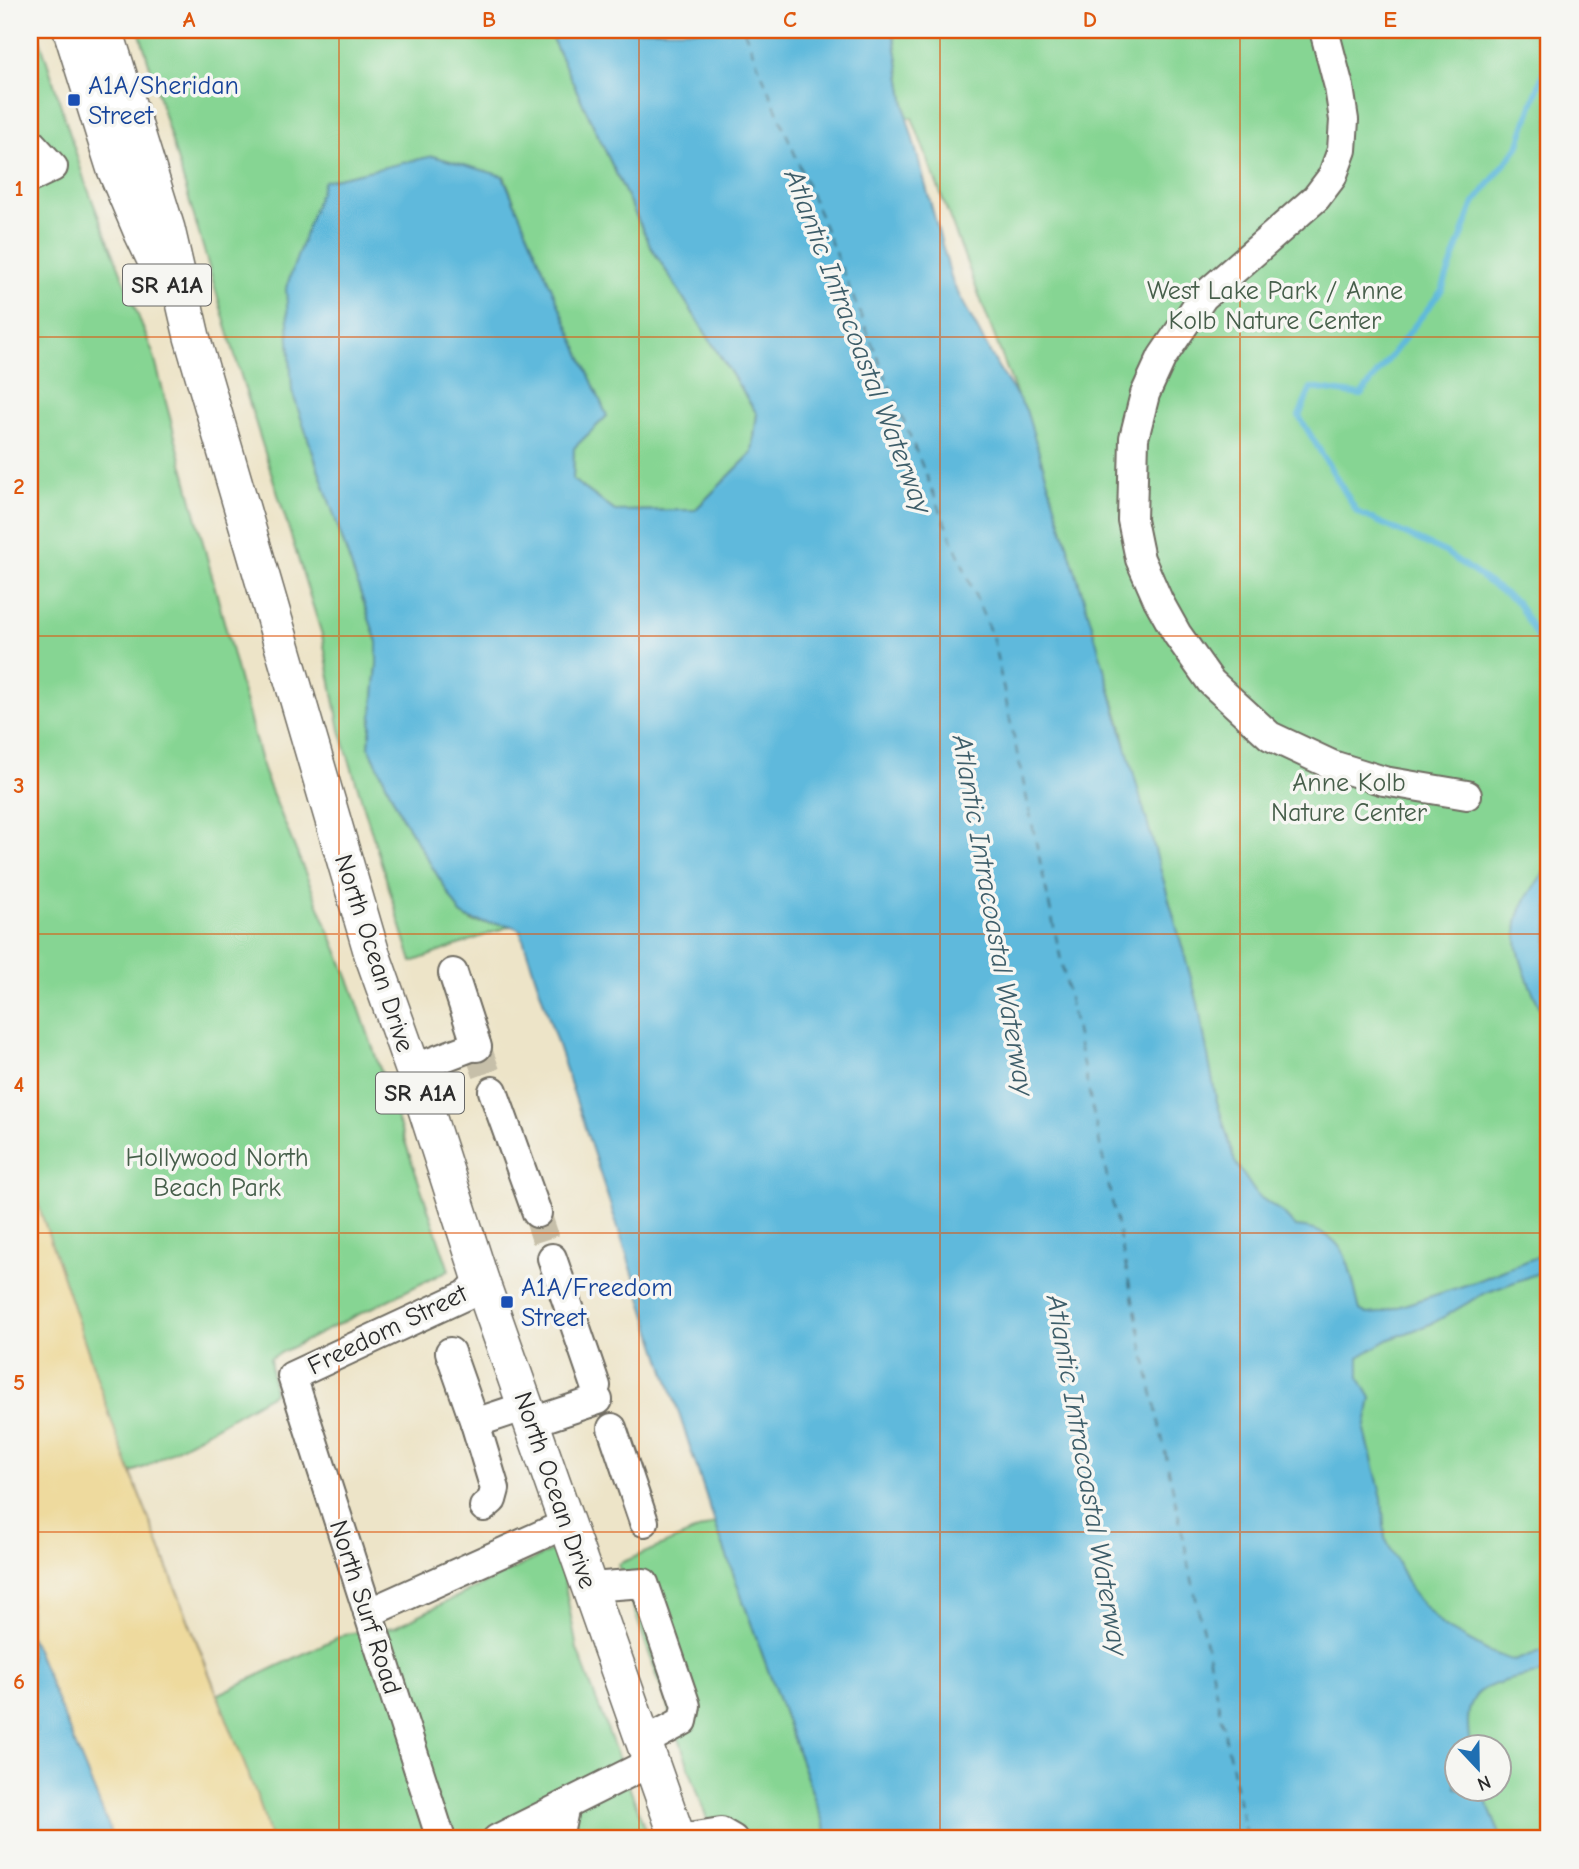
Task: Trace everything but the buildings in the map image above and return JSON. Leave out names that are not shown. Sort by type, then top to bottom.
[{"type":"main road","name":"North Ocean Drive","points":[[71,30],[114,167],[192,337]]},
{"type":"main road","name":"North Ocean Drive","points":[[105,30],[167,229],[192,337],[372,954],[413,1069],[481,1280],[678,1839]]},
{"type":"street","points":[[1324,30],[1344,120],[1342,149],[1332,177],[1316,198],[1203,297],[1161,357],[1145,394],[1134,438],[1132,520],[1140,559],[1177,634],[1211,681],[1270,736],[1332,765],[1384,781],[1467,794]]},
{"type":"street","points":[[30,142],[41,172]]},
{"type":"street","points":[[413,1069],[477,1046],[453,973]]},
{"type":"street","points":[[493,1091],[537,1213]]},
{"type":"street","points":[[475,1423],[529,1414],[597,1393],[552,1258]]},
{"type":"street","name":"Freedom Street","points":[[292,1376],[466,1295],[481,1280]]},
{"type":"street","points":[[450,1352],[495,1489],[492,1500],[484,1507]]},
{"type":"street","name":"North Surf Road","points":[[292,1376],[440,1839]]},
{"type":"street","points":[[612,1428],[644,1522]]},
{"type":"street","points":[[368,1613],[568,1523]]},
{"type":"street","points":[[496,1839],[565,1805],[647,1752],[683,1721],[686,1706],[644,1583],[590,1587]]},
{"type":"street","points":[[558,1839],[565,1805]]},
{"type":"street","points":[[678,1839],[721,1832],[733,1839]]},
{"type":"green space","name":"Hollywood North Beach Park","points":[[30,30],[37,30],[85,182],[153,353],[264,773],[351,984],[449,1270],[270,1358],[274,1393],[145,1467],[30,1509]]},
{"type":"green space","points":[[139,30],[548,30],[651,247],[757,414],[752,453],[695,510],[615,511],[573,480],[574,448],[531,243],[504,176],[292,391],[377,642],[369,747],[402,817],[461,914],[473,922],[513,925],[412,962],[340,730],[322,635],[244,386]]},
{"type":"green space","name":"West Lake Park / Anne Kolb Nature Center","points":[[893,30],[1549,30],[1549,1839],[1478,1839],[1460,1802],[1512,1802],[1512,1732],[1442,1732],[1442,1766],[1240,1357],[1123,732],[1039,454],[912,118],[907,118]]},
{"type":"green space","points":[[715,1523],[829,1839],[714,1839],[618,1564]]},
{"type":"green space","points":[[553,1550],[563,1575],[577,1649],[649,1839],[114,1839],[81,1760],[345,1634],[395,1627]]},
{"type":"sand","points":[[30,1180],[117,1437],[260,1804],[270,1839],[114,1839],[30,1635]]},
{"type":"water","name":"Atlantic Intracoastal Waterway","points":[[548,30],[893,30],[907,118],[953,284],[998,367],[1026,410],[1091,622],[1198,1003],[1216,1098],[1235,1162],[1257,1195],[1283,1213],[1296,1227],[1314,1230],[1337,1244],[1349,1266],[1360,1310],[1367,1314],[1379,1313],[1475,1282],[1549,1252],[1549,1269],[1483,1294],[1433,1323],[1388,1340],[1359,1357],[1359,1377],[1371,1398],[1365,1431],[1382,1498],[1385,1538],[1414,1595],[1443,1626],[1488,1651],[1514,1661],[1549,1648],[1549,1672],[1488,1687],[1472,1702],[1468,1714],[1469,1732],[1442,1732],[1442,1802],[1486,1802],[1502,1839],[829,1839],[715,1523],[520,930],[513,926],[469,919],[461,914],[402,817],[369,747],[377,642],[292,391],[286,288],[324,181],[433,156],[503,176],[607,416],[574,448],[573,480],[615,511],[695,510],[752,453],[757,414],[651,247]]},
{"type":"water","points":[[1549,865],[1549,1027],[1526,976],[1516,935],[1522,907]]},
{"type":"water","points":[[30,1635],[114,1839],[30,1839]]},
{"type":"waterway","points":[[1549,55],[1518,147],[1474,203],[1442,290],[1361,395],[1311,388],[1299,416],[1357,512],[1445,552],[1517,602],[1549,658]]},
{"type":"ferry route","points":[[744,30],[993,639],[1247,1839]]},
{"type":"tunnel","points":[[477,1047],[493,1091]]},
{"type":"tunnel","points":[[537,1213],[552,1258]]},
{"type":"place","name":"A1A/Sheridan Street","points":[[74,100]]},
{"type":"place","name":"A1A/Freedom Street","points":[[507,1302]]},
{"type":"park label","name":"Anne Kolb Nature Center","points":[[1349,797]]}]
